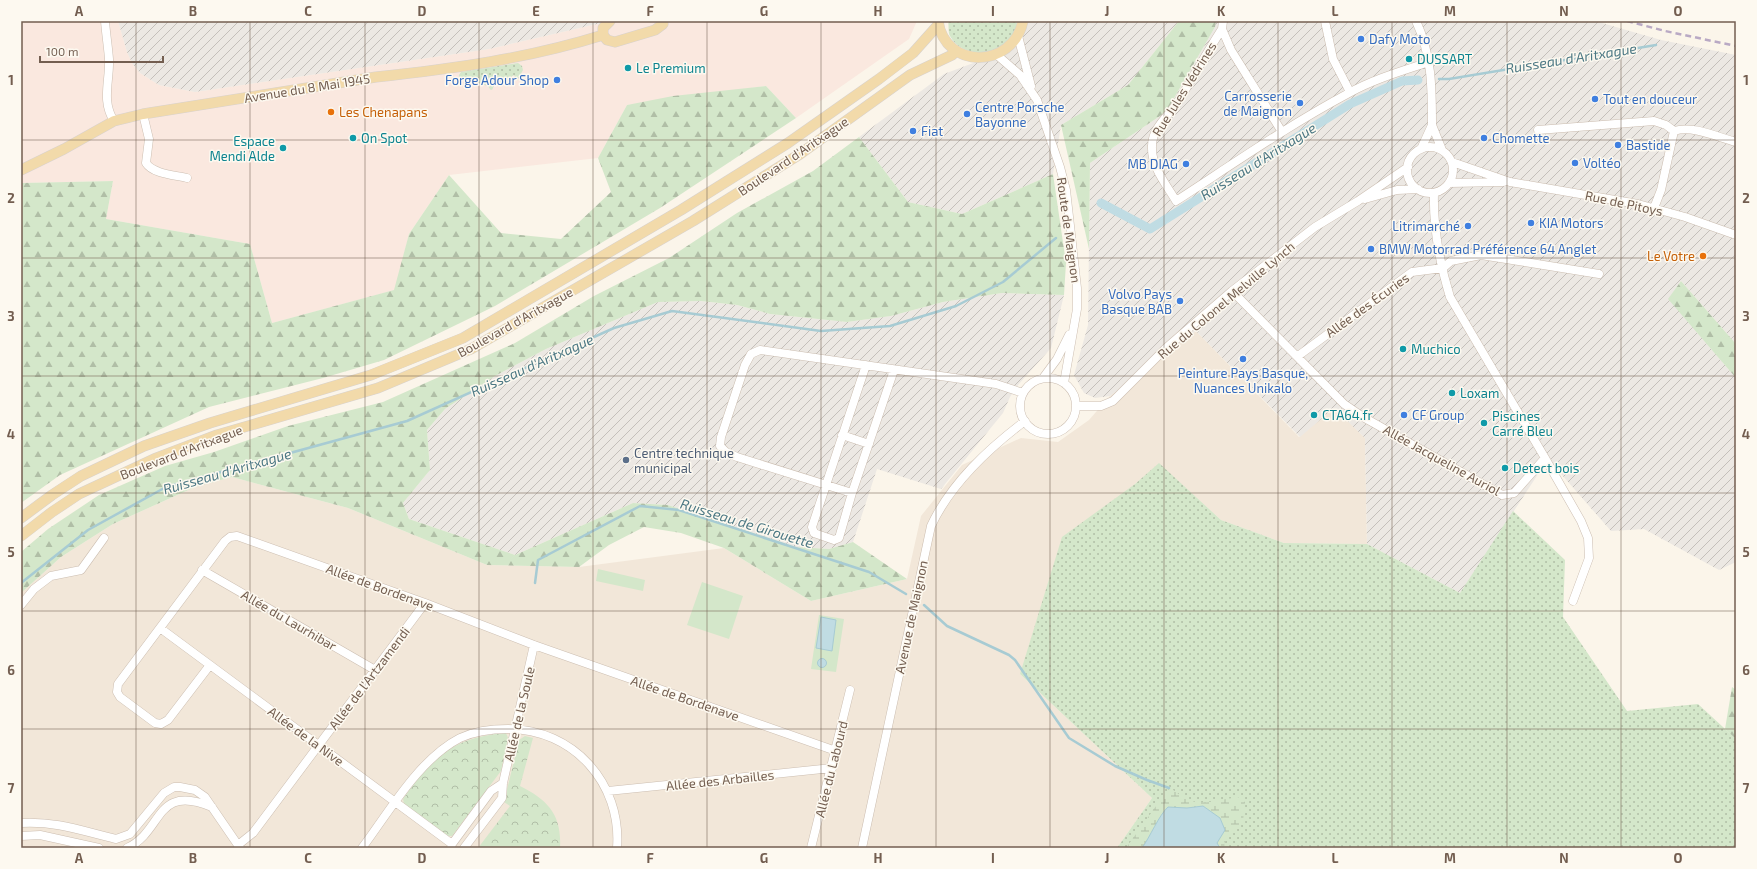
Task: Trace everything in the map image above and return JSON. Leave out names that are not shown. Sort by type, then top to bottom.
[{"type":"main road","points":[[610,21],[603,28],[603,35],[607,40],[614,42],[655,30],[663,24],[662,21]]},
{"type":"main road","points":[[938,23],[942,35],[948,44],[956,50],[974,57],[984,58],[997,55],[1012,44],[1018,36],[1023,21]]},
{"type":"main road","name":"Boulevard d'Aritxague","points":[[21,518],[81,476],[144,446],[210,422],[371,375],[463,338],[681,210],[788,143],[913,53],[938,23]]},
{"type":"main road","name":"Avenue du 8 Mai 1945","points":[[21,170],[64,149],[114,121],[143,114],[369,78],[414,73],[499,60],[552,50],[603,35]]},
{"type":"main road","name":"Boulevard d'Aritxague","points":[[21,536],[52,512],[79,494],[154,459],[217,435],[378,388],[471,349],[693,221],[800,154],[910,75],[952,55],[956,50]]},
{"type":"street","points":[[105,21],[109,60],[106,91],[107,105],[114,121]]},
{"type":"street","points":[[1325,21],[1333,59],[1350,92]]},
{"type":"street","points":[[1416,21],[1422,35],[1429,62],[1432,89],[1432,124],[1442,150]]},
{"type":"street","points":[[1223,25],[1231,50],[1282,132],[1350,92],[1397,72],[1429,62]]},
{"type":"street","name":"Rue Jules Védrines","points":[[1223,25],[1178,101],[1154,135],[1152,151],[1156,168],[1176,201],[1282,132]]},
{"type":"street","name":"Route de Maignon","points":[[1018,36],[1032,90],[1043,116],[1066,190],[1077,288],[1077,309],[1064,383]]},
{"type":"street","name":"Route de Maignon","points":[[997,55],[1020,75],[1032,90]]},
{"type":"street","points":[[143,114],[149,139],[146,163],[148,166],[187,178]]},
{"type":"street","points":[[1538,130],[1654,121],[1674,131],[1690,129],[1736,142]]},
{"type":"street","points":[[1421,149],[1432,124]]},
{"type":"street","points":[[1654,208],[1661,190],[1674,131]]},
{"type":"street","points":[[1449,184],[1453,170],[1452,162],[1448,155],[1442,150],[1428,147],[1421,149],[1412,156],[1408,167],[1409,180],[1418,189],[1426,192],[1434,192],[1449,184],[1510,182]]},
{"type":"street","points":[[1452,162],[1510,182]]},
{"type":"street","name":"Rue du Colonel Melville Lynch","points":[[1076,406],[1101,406],[1113,401],[1166,348],[1232,291],[1315,227],[1358,201],[1408,167]]},
{"type":"street","name":"Rue de Pitoys","points":[[1510,182],[1638,204],[1736,235]]},
{"type":"street","name":"Rue du Colonel Melville Lynch","points":[[1358,201],[1397,190],[1418,189]]},
{"type":"street","points":[[1434,192],[1434,217],[1450,297],[1545,458],[1581,521],[1588,538],[1589,558],[1573,601]]},
{"type":"street","name":"Allée des Écuries","points":[[1298,356],[1412,272],[1443,268],[1451,261],[1481,255],[1599,274]]},
{"type":"street","name":"Allée Jacqueline Auriol","points":[[1232,291],[1344,404],[1363,417],[1502,495],[1514,493],[1545,458]]},
{"type":"street","name":"Route de Maignon","points":[[1044,378],[1057,359],[1073,327]]},
{"type":"street","points":[[852,493],[726,452],[720,446],[721,437],[745,365],[751,354],[760,350],[996,384],[1023,393]]},
{"type":"street","points":[[866,366],[812,527],[814,533],[834,540],[839,538],[852,493],[894,370]]},
{"type":"street","points":[[1044,378],[1051,378],[1064,383],[1073,393],[1076,406],[1070,423],[1063,429],[1055,432],[1044,433],[1030,427],[1025,421],[1020,407],[1023,393],[1028,386],[1035,381],[1044,378]]},
{"type":"street","name":"Avenue de Maignon","points":[[862,848],[931,526],[945,501],[992,446],[1025,421]]},
{"type":"street","points":[[842,436],[869,444]]},
{"type":"street","name":"Allée de Bordenave","points":[[210,665],[168,720],[161,724],[155,723],[120,697],[117,692],[118,684],[202,570],[225,541],[230,537],[237,536],[425,603],[534,645],[836,750]]},
{"type":"street","points":[[21,605],[34,589],[51,576],[81,570],[104,538]]},
{"type":"street","name":"Allée du Laurhibar","points":[[202,570],[375,670]]},
{"type":"street","name":"Allée de l'Artzamendi","points":[[239,846],[253,833],[425,603]]},
{"type":"street","name":"Allée de la Nive","points":[[160,628],[396,802],[452,846]]},
{"type":"street","name":"Allée de la Soule","points":[[464,848],[502,798],[503,782],[534,645]]},
{"type":"street","name":"Allée du Labourd","points":[[812,848],[850,690]]},
{"type":"street","points":[[362,848],[420,770],[434,756],[461,738],[493,729],[516,729],[540,733],[558,741],[570,748],[588,763],[608,791],[618,836],[617,848]]},
{"type":"street","name":"Allée des Arbailles","points":[[608,791],[832,768]]},
{"type":"street","points":[[452,846],[491,791],[503,782]]},
{"type":"street","points":[[21,823],[38,822],[61,825],[116,839],[130,834],[164,793],[174,787],[194,790],[205,796],[239,846]]},
{"type":"street","points":[[127,848],[139,840],[161,812],[175,802],[187,799],[212,806]]},
{"type":"street","points":[[21,836],[40,835],[99,848]]},
{"type":"shaded area","points":[[21,21],[118,21],[127,52],[132,63],[140,73],[159,85],[195,92],[489,49],[610,21],[917,21],[909,39],[796,118],[766,86],[627,105],[598,158],[449,175],[409,234],[395,290],[272,323],[250,244],[106,219],[113,181],[21,183]]},
{"type":"shaded area","points":[[118,21],[610,21],[489,49],[195,92],[159,85],[140,73],[132,63],[127,52]]},
{"type":"shaded area","points":[[1020,21],[1179,21],[1128,85],[1061,125],[1053,174],[962,214],[908,202],[859,137],[944,74],[1008,50]]},
{"type":"shaded area","points":[[1216,21],[1595,21],[1661,40],[1736,55],[1736,344],[1681,281],[1669,299],[1736,378],[1736,562],[1719,570],[1644,529],[1611,531],[1548,459],[1460,593],[1367,544],[1365,438],[1334,408],[1300,437],[1196,331],[1110,396],[1095,398],[1084,393],[1074,375],[1088,325],[1090,163],[1166,112],[1215,27]]},
{"type":"shaded area","points":[[1002,293],[1064,295],[1051,348],[1018,385],[1010,397],[1003,413],[941,489],[877,469],[853,542],[829,549],[796,547],[668,505],[633,503],[515,555],[409,519],[403,503],[430,470],[427,430],[445,409],[495,376],[546,349],[658,302],[701,301],[737,305],[770,314],[847,322],[891,316],[943,302]]},
{"type":"shaded area","points":[[1196,331],[1299,437],[1334,407],[1365,438],[1367,544],[1284,543],[1221,520],[1159,464],[1135,484],[1020,674],[1152,798],[1117,848],[21,848],[21,593],[61,557],[113,524],[195,487],[232,477],[348,508],[487,565],[579,567],[724,548],[811,601],[907,579],[921,516],[962,465],[1021,438],[1058,442],[1089,420],[1110,396]]},
{"type":"green space","points":[[948,21],[1017,21],[1014,32],[1008,41],[1000,47],[989,51],[978,52],[967,50],[957,45],[949,35]]},
{"type":"green space","points":[[1179,21],[1216,21],[1215,27],[1166,112],[1090,163],[1089,249],[1061,125],[1128,85]]},
{"type":"green space","points":[[518,63],[522,66],[523,70],[517,81],[514,75],[505,82],[495,84],[492,90],[488,86],[473,81],[469,83],[459,77],[461,72]]},
{"type":"green space","points":[[766,86],[796,118],[660,208],[495,306],[384,360],[323,378],[209,407],[60,475],[21,503],[21,183],[113,181],[106,219],[250,244],[272,323],[394,290],[409,234],[449,175],[501,233],[561,239],[611,192],[598,158],[627,105],[673,96]]},
{"type":"green space","points":[[859,137],[908,202],[962,214],[1053,174],[1066,263],[1064,295],[1002,293],[943,302],[891,316],[847,322],[770,314],[737,305],[701,301],[658,302],[546,349],[495,376],[445,409],[427,430],[430,470],[403,503],[409,519],[515,555],[633,503],[668,505],[796,547],[829,549],[853,542],[907,579],[811,601],[724,548],[681,533],[644,527],[609,545],[579,567],[487,565],[348,508],[232,477],[195,487],[113,524],[61,557],[21,593],[21,552],[48,529],[99,495],[165,466],[214,452],[288,426],[383,402],[515,343],[594,296],[669,258],[737,213],[813,171]]},
{"type":"green space","points":[[1681,281],[1736,344],[1736,378],[1668,299]]},
{"type":"green space","points":[[1159,463],[1221,520],[1284,543],[1367,544],[1460,593],[1513,511],[1565,560],[1563,617],[1627,711],[1698,704],[1736,739],[1736,848],[1117,848],[1152,798],[1020,674],[1062,537],[1135,484]]},
{"type":"green space","points":[[598,569],[645,580],[643,591],[596,581]]},
{"type":"green space","points":[[702,582],[743,596],[729,639],[687,625]]},
{"type":"green space","points":[[819,615],[844,619],[836,672],[811,669]]},
{"type":"green space","points":[[1732,687],[1736,690],[1736,739],[1725,729]]},
{"type":"green space","points":[[506,733],[508,738],[501,771],[452,836],[448,836],[404,804],[403,799],[413,784],[444,752],[456,745],[470,740]]},
{"type":"green space","points":[[525,736],[533,738],[520,786],[538,797],[551,810],[559,826],[560,848],[478,848],[510,806],[504,802],[519,740]]},
{"type":"green space","points":[[1169,788],[1188,800],[1196,802],[1208,802],[1238,797],[1245,802],[1243,821],[1224,843],[1225,848],[1126,848]]},
{"type":"water","points":[[821,617],[836,620],[832,651],[816,648]]},
{"type":"water","points":[[820,659],[824,659],[826,663],[824,667],[820,667],[818,665],[818,661]]},
{"type":"water","points":[[1203,806],[1220,818],[1225,830],[1217,843],[1220,848],[1142,848],[1161,815],[1168,807],[1187,808]]},
{"type":"waterway","name":"Ruisseau d'Aritxague","points":[[1439,79],[1449,79],[1656,45]]},
{"type":"waterway","name":"Ruisseau d'Aritxague","points":[[1101,203],[1150,229],[1350,104],[1402,81],[1418,80]]},
{"type":"waterway","name":"Ruisseau d'Aritxague","points":[[21,583],[88,530],[166,487],[407,421],[614,328],[672,311],[821,331],[890,326],[956,306],[1003,282],[1056,238]]},
{"type":"waterway","name":"Ruisseau de Girouette","points":[[535,583],[538,560],[640,506],[679,510],[869,572],[906,594]]},
{"type":"waterway","name":"Ruisseau de Girouette","points":[[924,605],[947,626],[1009,655],[1015,660],[1069,738],[1115,766],[1169,788]]},
{"type":"railway","points":[[1627,21],[1665,31],[1736,46]]},
{"type":"place","name":"Dafy Moto","points":[[1361,39]]},
{"type":"place","name":"DUSSART","points":[[1409,59]]},
{"type":"place","name":"Le Premium","points":[[628,68]]},
{"type":"place","name":"Forge Adour Shop","points":[[557,80]]},
{"type":"place","name":"Tout en douceur","points":[[1595,99]]},
{"type":"place","name":"Carrosserie de Maignon","points":[[1300,103]]},
{"type":"place","name":"Les Chenapans","points":[[331,112]]},
{"type":"place","name":"Centre Porsche Bayonne","points":[[967,114]]},
{"type":"place","name":"Fiat","points":[[913,131]]},
{"type":"place","name":"On Spot","points":[[353,138]]},
{"type":"place","name":"Chomette","points":[[1484,138]]},
{"type":"place","name":"Bastide","points":[[1618,145]]},
{"type":"place","name":"Espace Mendi Alde","points":[[283,148]]},
{"type":"place","name":"Voltéo","points":[[1575,163]]},
{"type":"place","name":"MB DIAG","points":[[1186,164]]},
{"type":"place","name":"KIA Motors","points":[[1531,223]]},
{"type":"place","name":"Litrimarché","points":[[1468,226]]},
{"type":"place","name":"BMW Motorrad Préférence 64 Anglet","points":[[1371,249]]},
{"type":"place","name":"Le Votre","points":[[1703,256]]},
{"type":"place","name":"Volvo Pays Basque BAB","points":[[1180,301]]},
{"type":"place","name":"Muchico","points":[[1403,349]]},
{"type":"place","name":"Peinture Pays Basque, Nuances Unikalo","points":[[1243,359]]},
{"type":"place","name":"Loxam","points":[[1452,393]]},
{"type":"place","name":"CTA64.fr","points":[[1314,415]]},
{"type":"place","name":"CF Group","points":[[1404,415]]},
{"type":"place","name":"Piscines Carré Bleu","points":[[1484,423]]},
{"type":"place","name":"Centre technique municipal","points":[[626,460]]},
{"type":"place","name":"Detect bois","points":[[1505,468]]}]
